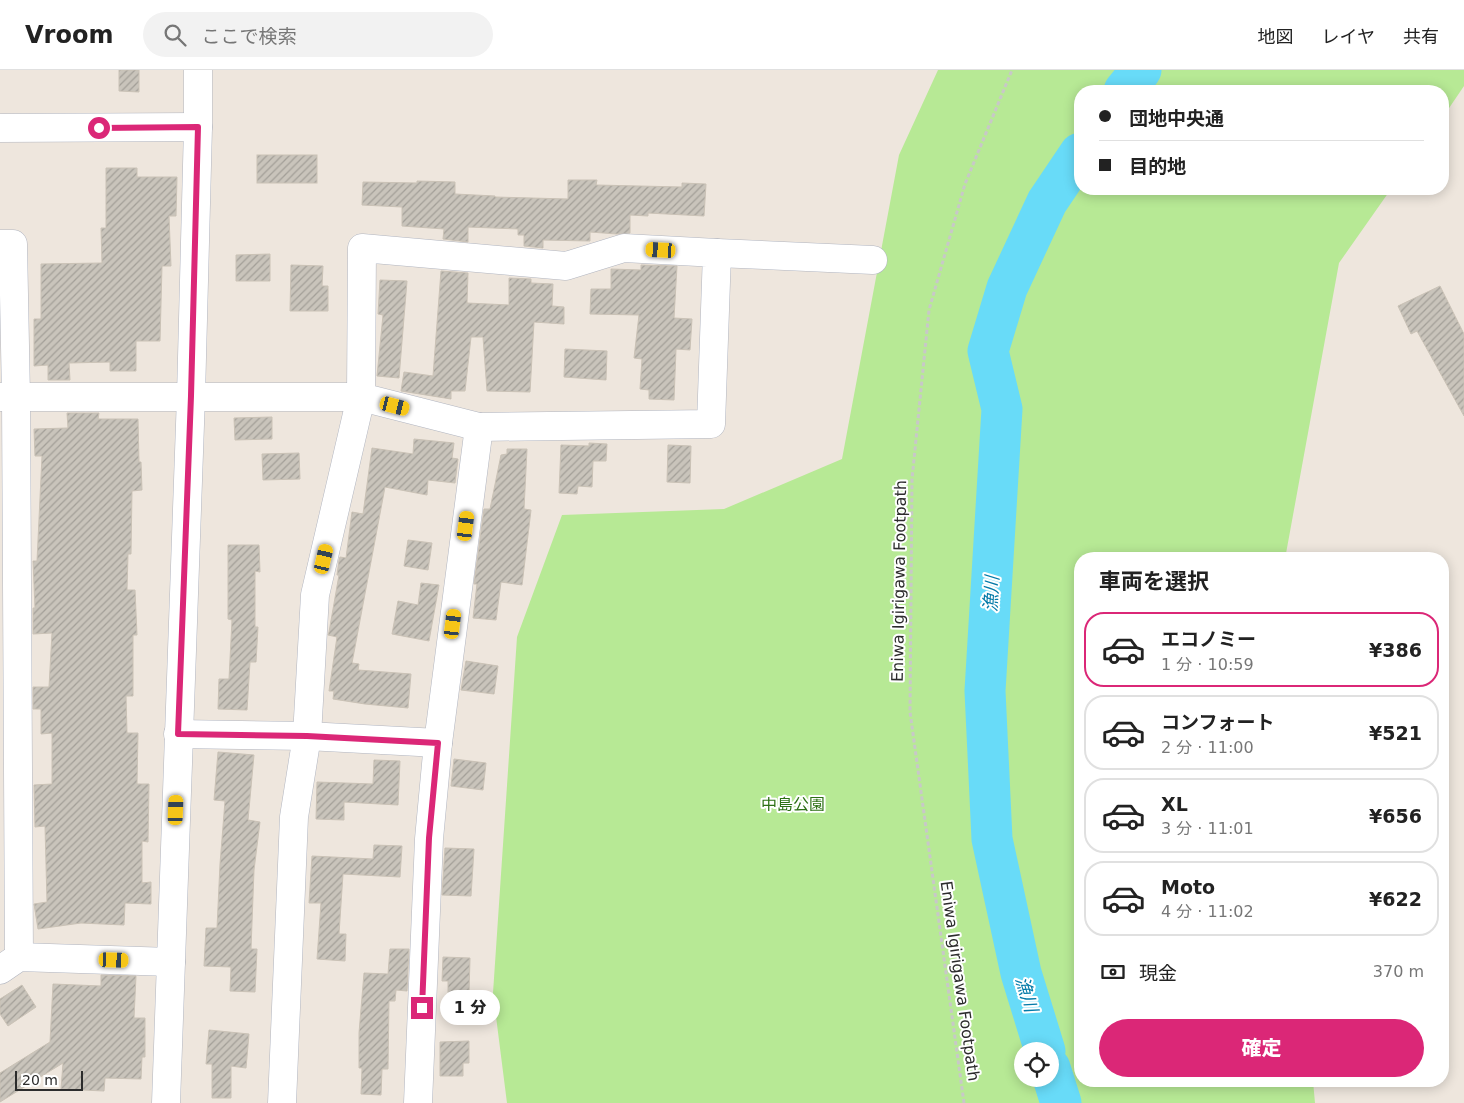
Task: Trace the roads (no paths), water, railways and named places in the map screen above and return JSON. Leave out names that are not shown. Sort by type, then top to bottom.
[{"type":"street","points":[[166,1103],[191,396],[198,70]]},
{"type":"street","points":[[0,128],[198,127]]},
{"type":"street","points":[[0,244],[13,244],[8,397],[10,964],[171,962]]},
{"type":"street","points":[[282,1103],[294,817],[307,736],[315,595],[362,397],[362,248],[566,266],[624,248],[873,260]]},
{"type":"street","points":[[8,397],[362,397],[478,427],[711,424],[717,253]]},
{"type":"street","points":[[418,1103],[429,838],[438,743],[478,427]]},
{"type":"street","points":[[178,734],[307,736],[438,743]]},
{"type":"waterway","name":"漁川","points":[[1129,85],[1141,70]]},
{"type":"waterway","name":"漁川","points":[[1042,1042],[1021,973],[992,839],[985,691],[1002,409],[988,351],[1007,288],[1047,202],[1074,162]]},
{"type":"waterway","name":"漁川","points":[[1056,1087],[1061,1103]]},
{"type":"park label","name":"中島公園","points":[[793,804]]}]
